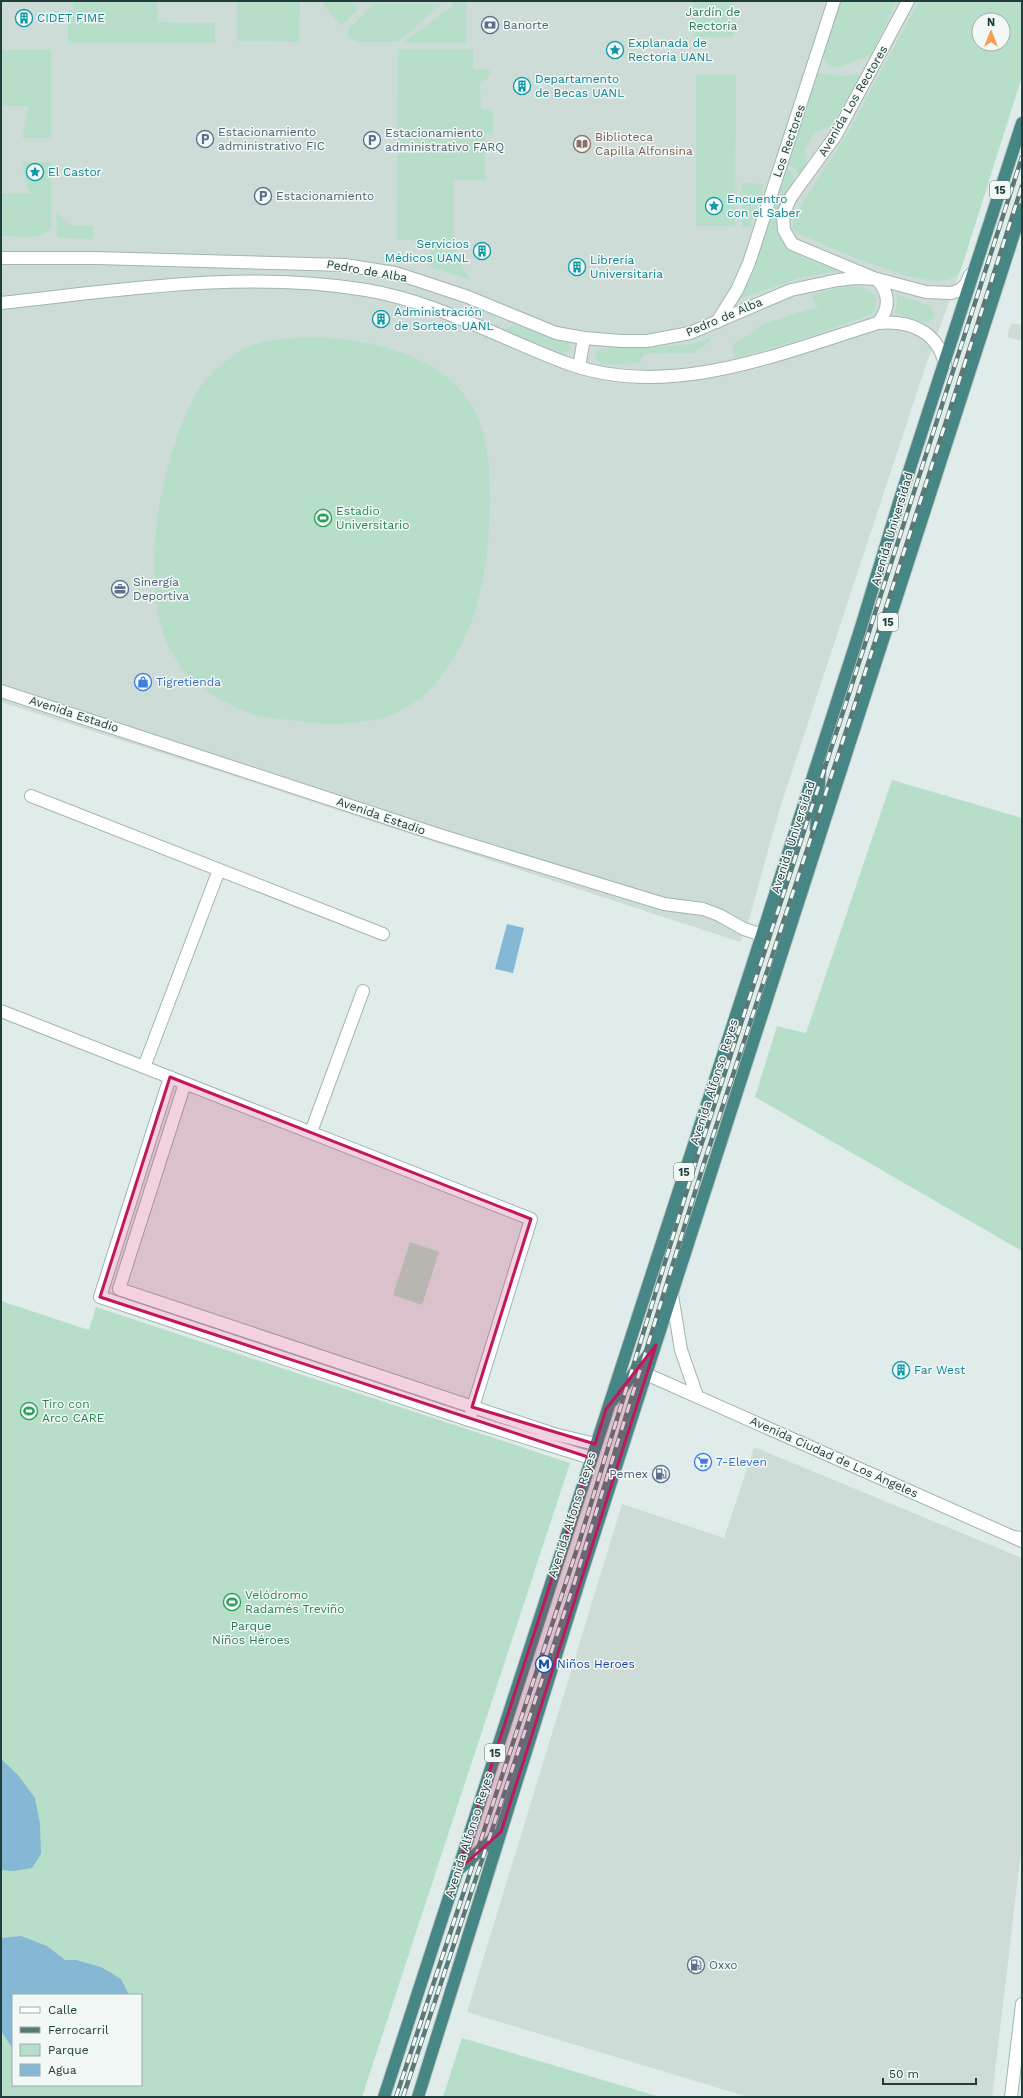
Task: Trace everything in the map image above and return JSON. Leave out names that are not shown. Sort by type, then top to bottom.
[{"type":"highway","name":"Avenida Universidad","points":[[762,935],[822,750],[899,502],[1022,123]]},
{"type":"highway","name":"Avenida Universidad","points":[[773,977],[1022,209]]},
{"type":"highway","points":[[815,848],[822,750]]},
{"type":"highway","name":"Avenida Alfonso Reyes","points":[[384,2097],[606,1409],[762,935]]},
{"type":"highway","name":"Avenida Alfonso Reyes","points":[[418,2097],[773,977]]},
{"type":"highway","points":[[606,1409],[656,1346]]},
{"type":"highway","points":[[457,1871],[501,1832]]},
{"type":"street","name":"Los Rectores","points":[[717,322],[737,290],[749,263],[834,1]]},
{"type":"street","name":"Avenida Los Rectores","points":[[877,279],[792,244],[784,230],[783,214],[791,197],[832,140],[908,1]]},
{"type":"street","name":"Pedro de Alba","points":[[1,258],[96,258],[346,265],[394,273],[417,280],[468,297],[556,333],[584,338],[621,341],[647,341],[679,336],[717,322],[769,298],[802,286],[846,278],[877,279],[926,292],[951,293],[960,290],[966,284],[978,257]]},
{"type":"street","points":[[877,279],[884,287],[887,300],[886,311],[878,323]]},
{"type":"street","name":"Pedro de Alba","points":[[1,303],[167,284],[271,283],[343,286],[369,290],[426,304],[579,367],[630,375],[685,375],[739,365],[878,323],[892,322],[905,324],[926,333],[942,351],[945,364]]},
{"type":"street","points":[[579,367],[584,338]]},
{"type":"street","name":"Avenida Estadio","points":[[1,691],[445,837],[664,904],[694,907],[711,911],[744,929],[762,935]]},
{"type":"street","points":[[32,796],[383,934]]},
{"type":"street","points":[[144,1067],[219,870]]},
{"type":"street","points":[[311,1132],[363,992]]},
{"type":"street","points":[[1,1011],[532,1219],[469,1420]]},
{"type":"street","points":[[170,1077],[100,1297],[469,1420],[591,1458]]},
{"type":"street","points":[[185,1083],[119,1289],[554,1434],[595,1444]]},
{"type":"street","points":[[672,1295],[680,1350],[697,1396]]},
{"type":"street","name":"Avenida Ciudad de Los Ángeles","points":[[646,1374],[1019,1539]]},
{"type":"street","points":[[382,1391],[385,1378]]},
{"type":"street","points":[[1011,2097],[1022,2004]]},
{"type":"highlighted area","points":[[170,1077],[531,1219],[472,1407],[595,1444],[606,1409],[656,1345],[501,1832],[457,1871],[591,1458],[100,1297]]},
{"type":"shaded area","points":[[1,1],[1022,1],[1022,76],[960,272],[925,368],[779,811],[750,916],[740,942],[221,772],[1,702]]},
{"type":"shaded area","points":[[1011,323],[1022,325],[1022,341],[1007,337]]},
{"type":"shaded area","points":[[754,1447],[1022,1558],[1022,1843],[992,2097],[748,2097],[467,2012],[622,1504],[724,1538]]},
{"type":"green space","points":[[73,1],[158,1],[158,22],[215,23],[215,43],[68,43],[68,10],[73,10]]},
{"type":"green space","points":[[237,1],[300,1],[299,42],[237,41]]},
{"type":"green space","points":[[323,1],[350,1],[359,8],[341,26],[323,4]]},
{"type":"green space","points":[[452,1],[466,1],[466,43],[403,43],[452,6]]},
{"type":"green space","name":"Jardín de Rectoría","points":[[693,1],[734,1],[733,37],[693,37]]},
{"type":"green space","points":[[840,1],[897,1],[871,55],[835,68],[827,64],[823,54]]},
{"type":"green space","points":[[919,1],[1022,1],[1022,76],[960,272],[951,279],[933,281],[894,272],[797,233],[792,228],[796,213],[847,134]]},
{"type":"green space","points":[[373,4],[442,4],[398,42],[356,42],[348,37],[348,30]]},
{"type":"green space","points":[[398,49],[473,49],[473,69],[490,70],[490,77],[480,84],[481,109],[493,109],[493,133],[485,133],[485,180],[454,180],[454,248],[469,279],[427,266],[432,246],[410,240],[397,240]]},
{"type":"green space","points":[[1,50],[51,50],[51,138],[22,138],[28,106],[1,106]]},
{"type":"green space","points":[[816,72],[840,76],[856,74],[861,76],[831,126],[816,132],[805,148],[806,166],[799,176],[796,169],[786,164]]},
{"type":"green space","points":[[696,75],[736,75],[735,226],[696,226]]},
{"type":"green space","points":[[22,162],[51,162],[51,227],[42,235],[29,237],[1,236],[1,193],[30,193],[25,179]]},
{"type":"green space","points":[[785,168],[792,172],[794,178],[792,185],[781,203],[777,216],[778,229],[782,241],[791,252],[838,271],[799,278],[740,299],[739,297],[759,252]]},
{"type":"green space","points":[[742,183],[764,184],[750,227],[742,227]]},
{"type":"green space","points":[[56,212],[73,226],[93,226],[93,239],[57,238]]},
{"type":"green space","points":[[844,286],[862,287],[875,295],[876,307],[871,315],[796,341],[735,358],[732,345],[765,323],[818,307],[811,295]]},
{"type":"green space","points":[[897,295],[928,305],[935,313],[934,317],[927,323],[894,313],[897,304]]},
{"type":"green space","points":[[514,325],[568,343],[571,348],[569,351],[563,353],[559,352],[502,329]]},
{"type":"green space","name":"Estadio Universitario","points":[[320,337],[359,341],[398,351],[434,368],[450,380],[464,394],[478,418],[486,445],[490,487],[487,552],[483,578],[477,604],[469,628],[458,652],[444,673],[416,702],[404,709],[381,718],[342,724],[324,724],[258,716],[227,703],[208,691],[190,677],[183,669],[168,645],[159,616],[154,583],[154,549],[164,481],[182,424],[197,391],[204,382],[228,359],[248,347],[258,343],[278,339]]},
{"type":"green space","points":[[711,337],[711,340],[694,353],[644,354],[640,362],[614,365],[600,364],[595,357],[596,351],[600,349],[671,346],[698,342]]},
{"type":"green space","points":[[892,780],[1022,818],[1022,1251],[755,1097],[777,1026],[806,1033]]},
{"type":"green space","points":[[410,1242],[439,1252],[422,1305],[393,1295]]},
{"type":"green space","name":"Parque Niños Héroes","points":[[1,1301],[89,1330],[96,1307],[570,1463],[362,2097],[1,2097]]},
{"type":"green space","points":[[462,2038],[660,2097],[443,2097]]},
{"type":"water","points":[[507,924],[524,928],[513,973],[495,969]]},
{"type":"water","points":[[1,1759],[18,1775],[35,1798],[40,1824],[41,1854],[32,1868],[14,1871],[1,1870]]},
{"type":"water","points":[[21,1936],[47,1946],[65,1960],[76,1960],[101,1967],[121,1979],[128,1994],[12,1994],[12,2048],[1,2031],[1,1938]]},
{"type":"railway","points":[[396,2097],[578,1546],[696,1161],[1022,157]]},
{"type":"railway","points":[[403,2097],[575,1581],[704,1163],[853,710],[1022,186]]},
{"type":"place","name":"CIDET FIME","points":[[24,18]]},
{"type":"place","name":"Banorte","points":[[490,25]]},
{"type":"place","name":"Explanada de Rectoría UANL","points":[[615,50]]},
{"type":"place","name":"Departamento de Becas UANL","points":[[522,86]]},
{"type":"place","name":"Estacionamiento administrativo FIC","points":[[205,139]]},
{"type":"place","name":"Estacionamiento administrativo FARQ","points":[[372,140]]},
{"type":"place","name":"Biblioteca Capilla Alfonsina","points":[[582,144]]},
{"type":"place","name":"El Castor","points":[[35,172]]},
{"type":"place","name":"Estacionamiento","points":[[263,196]]},
{"type":"place","name":"Encuentro con el Saber","points":[[714,206]]},
{"type":"place","name":"Servicios Médicos UANL","points":[[482,251]]},
{"type":"place","name":"Librería Universitaria","points":[[577,267]]},
{"type":"place","name":"Administración de Sorteos UANL","points":[[381,319]]},
{"type":"place","name":"Estadio Universitario","points":[[323,518]]},
{"type":"place","name":"Sinergía Deportiva","points":[[120,589]]},
{"type":"place","name":"Tigretienda","points":[[143,682]]},
{"type":"place","name":"Far West","points":[[901,1370]]},
{"type":"place","name":"Tiro con Arco CARE","points":[[29,1411]]},
{"type":"place","name":"7-Eleven","points":[[703,1462]]},
{"type":"place","name":"Pemex","points":[[661,1474]]},
{"type":"place","name":"Velódromo Radamés Treviño","points":[[232,1602]]},
{"type":"place","name":"Niños Heroes","points":[[544,1664]]},
{"type":"place","name":"Oxxo","points":[[696,1965]]}]
